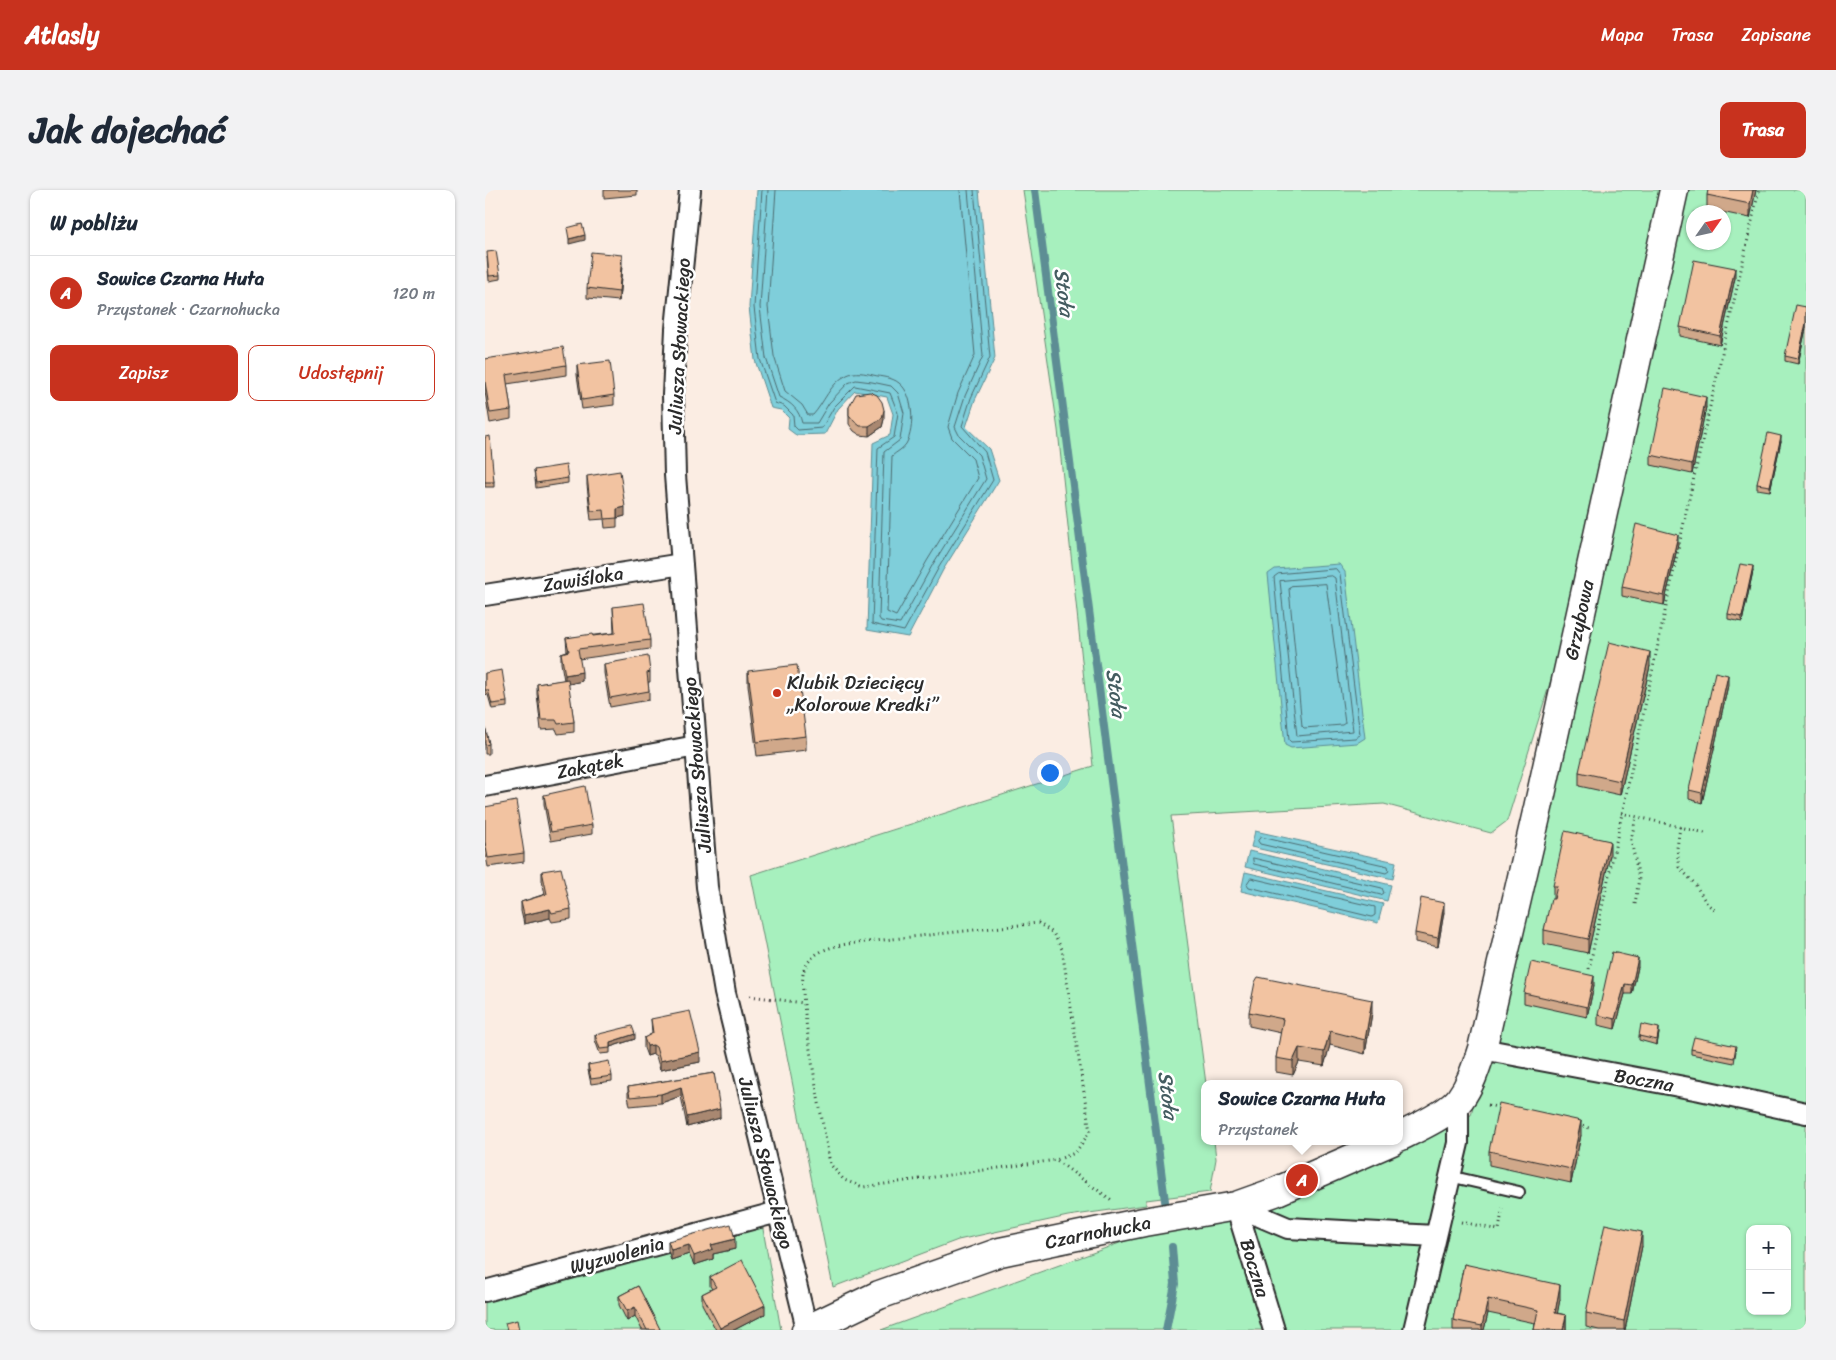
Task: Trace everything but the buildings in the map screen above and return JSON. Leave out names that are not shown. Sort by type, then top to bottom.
[{"type":"street","name":"Juliusza Słowackiego","points":[[690,190],[676,328],[673,395],[675,475],[707,887],[725,993],[807,1330]]},
{"type":"street","name":"Grzybowa","points":[[1482,1049],[1532,833],[1674,190]]},
{"type":"street","name":"Zawiśloka","points":[[485,595],[682,564]]},
{"type":"street","name":"Zakątek","points":[[485,786],[696,746]]},
{"type":"street","points":[[1414,1330],[1449,1176],[1469,1102],[1472,1078],[1482,1049]]},
{"type":"street","name":"Boczna","points":[[1482,1049],[1700,1090],[1806,1113]]},
{"type":"street","points":[[1403,1135],[1469,1102]]},
{"type":"street","name":"Czarnohucka","points":[[807,1330],[879,1295],[1000,1252],[1144,1222],[1236,1206],[1275,1192],[1383,1145]]},
{"type":"street","points":[[1236,1206],[1288,1228],[1435,1236]]},
{"type":"street","name":"Boczna","points":[[1236,1206],[1274,1330]]},
{"type":"street","name":"Wyzwolenia","points":[[485,1291],[778,1212]]},
{"type":"lane","points":[[1449,1176],[1519,1192]]},
{"type":"path","points":[[1589,969],[1621,814],[1759,190]]},
{"type":"path","points":[[1621,814],[1705,833]]},
{"type":"path","points":[[1635,904],[1639,878],[1631,840],[1636,817]]},
{"type":"path","points":[[1680,827],[1677,848],[1679,867],[1695,884],[1707,904],[1715,910]]},
{"type":"path","points":[[1038,923],[1053,933],[1062,948],[1090,1132],[1075,1153],[1056,1160],[863,1187],[844,1180],[830,1164],[804,1003],[803,972],[812,957],[828,947],[1038,923]]},
{"type":"path","points":[[745,996],[804,1003]]},
{"type":"path","points":[[1469,1102],[1507,1110]]},
{"type":"path","points":[[1571,1124],[1589,1128]]},
{"type":"path","points":[[1056,1160],[1120,1205]]},
{"type":"path","points":[[1453,1221],[1499,1230],[1507,1189]]},
{"type":"green space","points":[[1023,190],[1660,190],[1568,625],[1507,821],[1491,833],[1384,804],[1171,816],[1205,1080],[1201,1080],[1201,1145],[1214,1145],[1216,1159],[1210,1192],[1146,1200],[1146,1205],[1068,1216],[958,1240],[833,1287],[751,875],[1093,766],[1058,430]]},
{"type":"green space","points":[[1681,190],[1806,190],[1806,1330],[881,1330],[1389,1145],[1403,1145],[1403,1140],[1471,1115]]},
{"type":"green space","points":[[761,1218],[781,1330],[485,1330],[485,1297]]},
{"type":"water","points":[[757,190],[979,190],[995,358],[975,400],[966,427],[989,449],[999,480],[943,570],[908,637],[867,630],[873,443],[890,435],[893,414],[887,397],[855,391],[838,409],[825,434],[796,435],[788,429],[789,418],[781,410],[771,408],[755,360],[749,307]]},
{"type":"water","points":[[1339,564],[1345,572],[1365,738],[1357,743],[1291,748],[1285,745],[1268,574],[1275,569]]},
{"type":"water","points":[[1255,831],[1396,862],[1393,879],[1251,847]]},
{"type":"water","points":[[1249,851],[1391,885],[1387,901],[1245,867]]},
{"type":"water","points":[[1245,872],[1383,904],[1378,923],[1241,891]]},
{"type":"waterway","name":"Stoła","points":[[1035,190],[1165,1201]]},
{"type":"waterway","name":"Stoła","points":[[1166,1330],[1175,1284],[1172,1247]]},
{"type":"place","name":"Klubik Dziecięcy „Kolorowe Kredki”","points":[[777,693]]},
{"type":"place","name":"Sowice Czarna Huta","points":[[1302,1180]]}]
